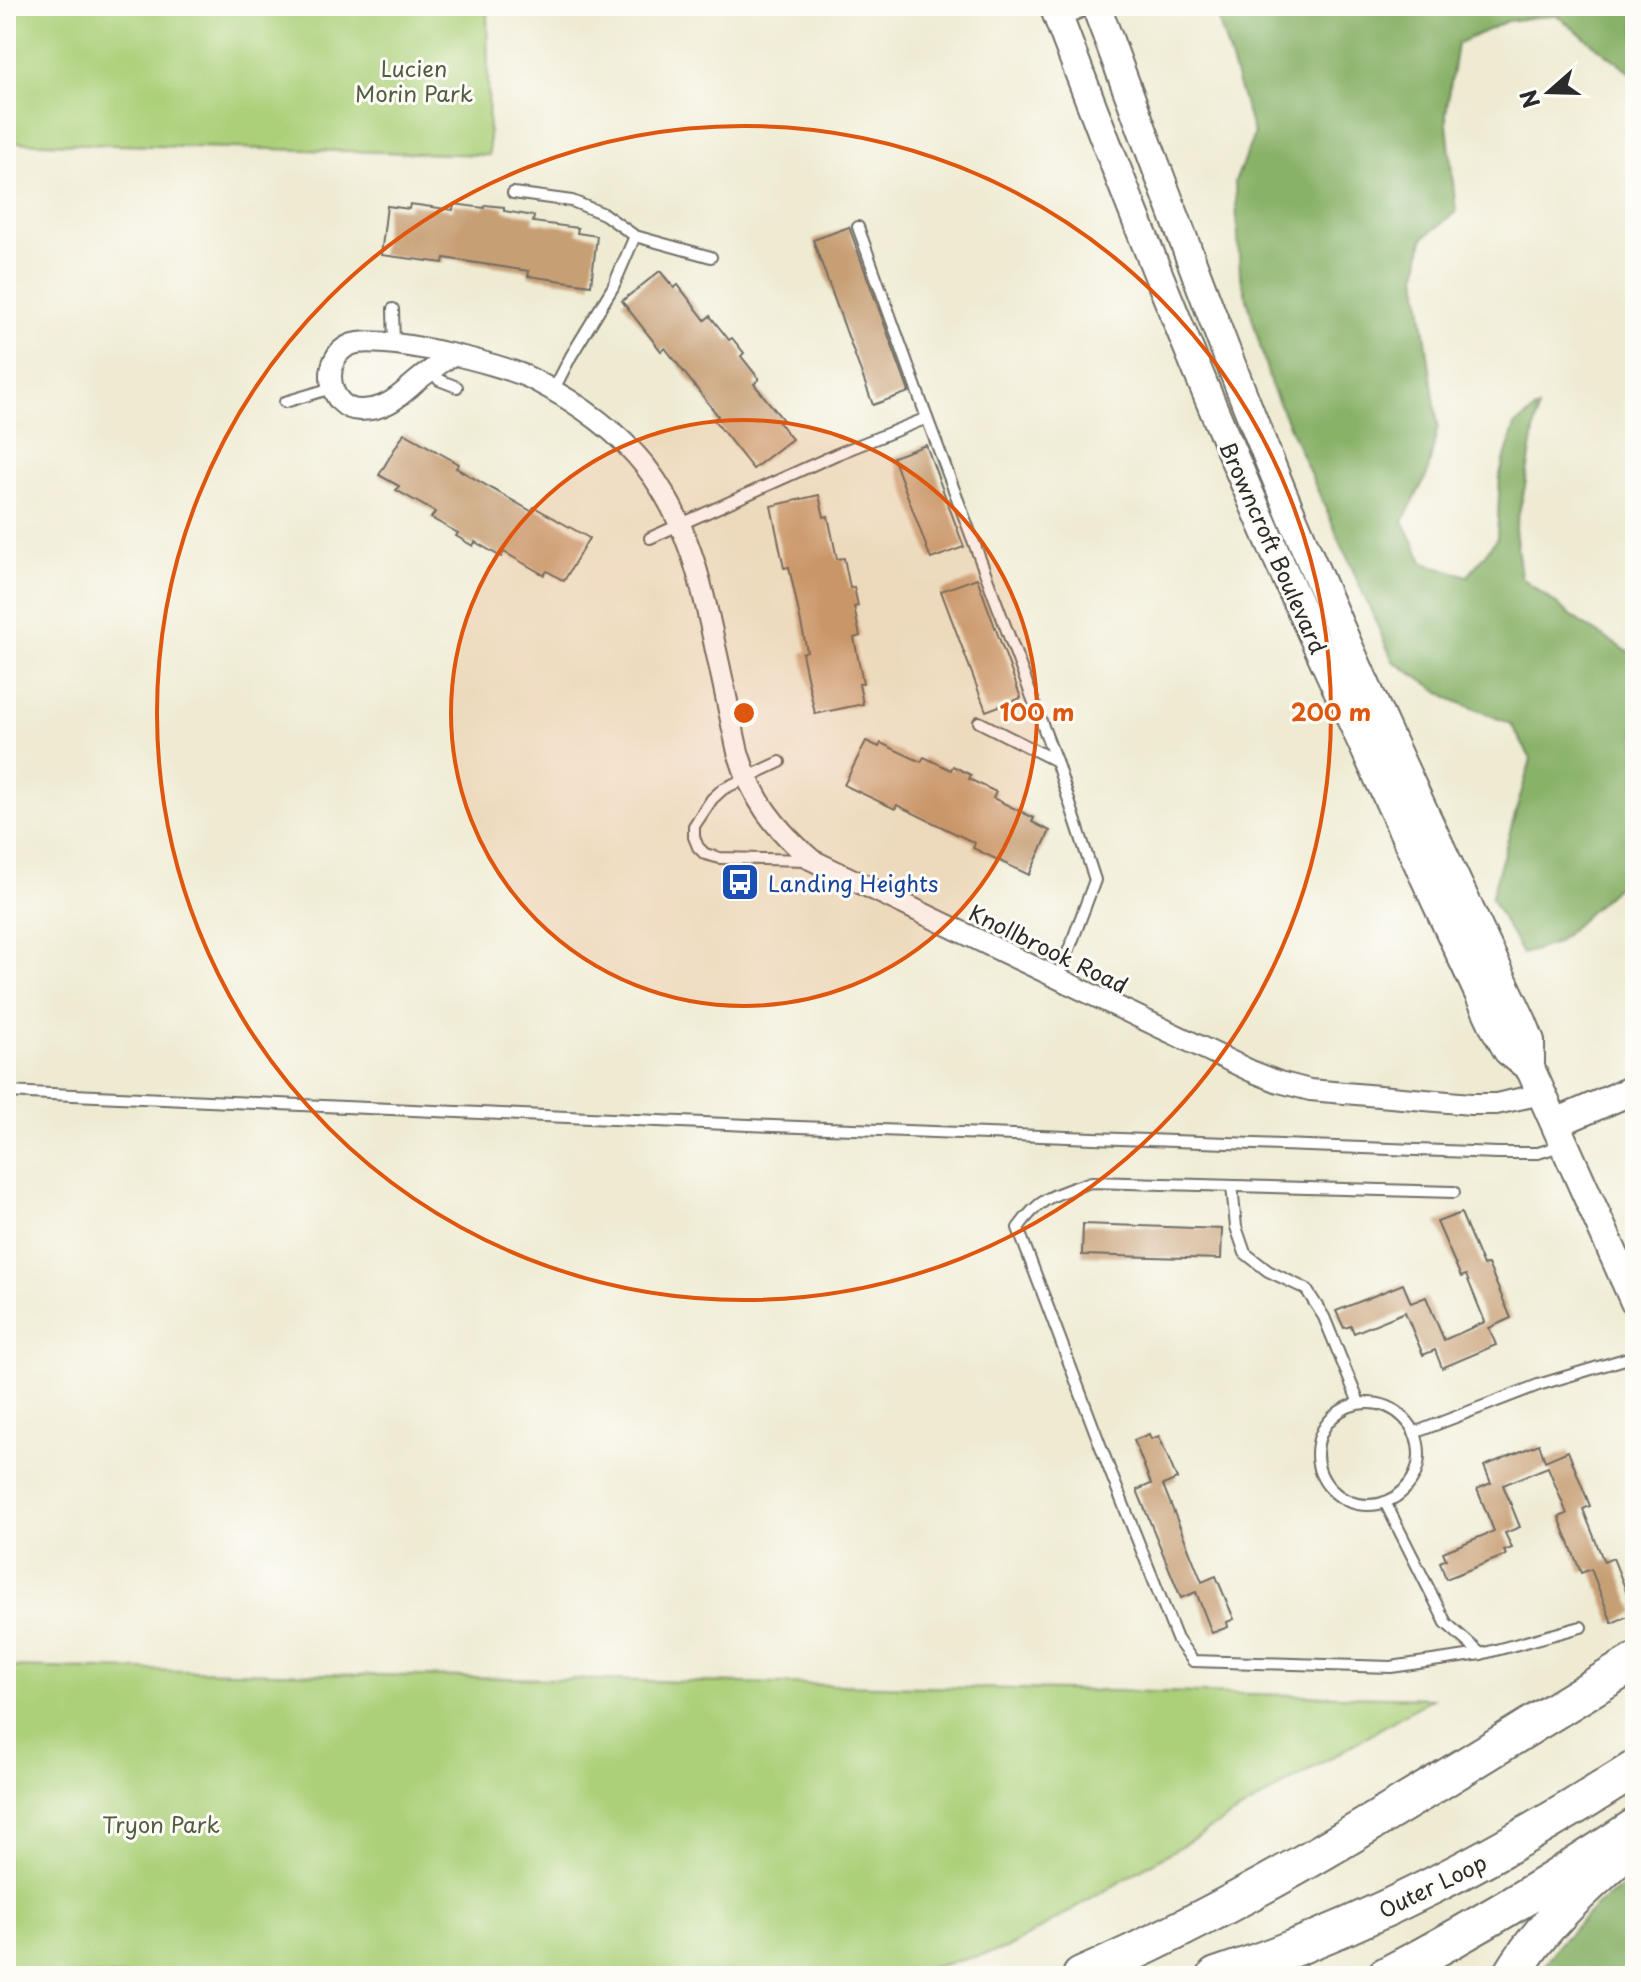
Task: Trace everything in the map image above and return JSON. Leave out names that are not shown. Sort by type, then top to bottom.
[{"type":"highway","points":[[1081,1976],[1194,1922],[1308,1861],[1635,1662]]},
{"type":"highway","name":"Outer Loop","points":[[1216,1976],[1325,1936],[1422,1892],[1516,1842],[1635,1769]]},
{"type":"highway","points":[[1385,1976],[1518,1903],[1635,1827]]},
{"type":"highway","points":[[1511,1976],[1548,1924],[1635,1843]]},
{"type":"main road","name":"Browncroft Boulevard","points":[[1095,6],[1234,371],[1369,694],[1451,901]]},
{"type":"main road","name":"Browncroft Boulevard","points":[[1057,14],[1231,450],[1361,741],[1530,1041],[1530,1068],[1635,1302]]},
{"type":"main road","points":[[1561,1134],[1635,1089]]},
{"type":"street","name":"Knollbrook Road","points":[[332,388],[332,363],[349,345],[362,342],[394,345],[452,355],[517,372],[589,414],[622,442],[646,468],[688,543],[703,591],[746,778],[777,828],[812,860],[1259,1075],[1325,1092],[1471,1104],[1496,1104],[1542,1094]]},
{"type":"street","points":[[332,388],[342,403],[355,410],[382,407],[452,355]]},
{"type":"lane","points":[[1057,14],[1095,6]]},
{"type":"lane","points":[[513,193],[572,201],[604,214],[635,236],[711,257]]},
{"type":"lane","points":[[858,227],[1056,761],[1095,880],[1058,979]]},
{"type":"lane","points":[[553,391],[613,287],[635,236]]},
{"type":"lane","points":[[393,309],[394,345]]},
{"type":"lane","points":[[431,370],[439,380],[457,387]]},
{"type":"lane","points":[[285,402],[332,388]]},
{"type":"lane","points":[[650,538],[837,454],[927,418]]},
{"type":"lane","points":[[979,722],[1056,761]]},
{"type":"lane","points":[[780,762],[723,789],[712,799],[694,826],[694,837],[705,854],[720,858],[812,860]]},
{"type":"lane","points":[[6,1092],[717,1124],[1498,1153],[1538,1153],[1561,1134]]},
{"type":"lane","points":[[1454,1192],[1091,1182],[1049,1196],[1027,1215],[1018,1228],[1177,1639],[1193,1661],[1391,1667],[1481,1654],[1581,1627]]},
{"type":"lane","points":[[1232,1186],[1236,1227],[1245,1253],[1268,1271],[1306,1289],[1324,1317],[1359,1403]]},
{"type":"lane","points":[[1414,1433],[1538,1385],[1635,1356]]},
{"type":"lane","points":[[1359,1403],[1376,1403],[1391,1409],[1405,1419],[1414,1433],[1419,1449],[1418,1466],[1411,1482],[1385,1502],[1368,1505],[1351,1502],[1336,1494],[1325,1482],[1318,1467],[1317,1450],[1325,1426],[1343,1409],[1359,1403]]},
{"type":"lane","points":[[1385,1502],[1446,1623],[1481,1654]]},
{"type":"green space","name":"Lucien Morin Park","points":[[6,6],[487,6],[489,155],[6,142]]},
{"type":"green space","points":[[1214,6],[1635,6],[1635,76],[1556,15],[1507,21],[1457,44],[1446,114],[1456,212],[1423,238],[1417,276],[1438,426],[1427,475],[1403,521],[1424,563],[1468,576],[1497,538],[1500,474],[1515,425],[1538,408],[1515,530],[1521,577],[1580,622],[1635,656],[1635,872],[1556,943],[1522,954],[1491,898],[1531,759],[1511,724],[1451,699],[1393,661],[1271,385],[1240,274],[1235,182],[1254,135]]},
{"type":"green space","name":"Tryon Park","points":[[6,1667],[1432,1698],[1006,1949],[897,1976],[6,1976]]},
{"type":"green space","points":[[1635,1878],[1635,1976],[1538,1976],[1558,1945],[1596,1906]]},
{"type":"building","points":[[410,204],[453,210],[454,204],[504,207],[504,211],[534,216],[533,222],[578,228],[577,233],[597,236],[591,285],[528,276],[529,271],[444,258],[443,263],[381,255],[387,206],[409,209]]},
{"type":"building","points":[[849,227],[909,392],[873,405],[813,240]]},
{"type":"building","points":[[660,271],[674,288],[678,285],[705,320],[710,316],[744,353],[741,356],[759,379],[754,384],[783,420],[779,423],[792,439],[753,469],[714,420],[718,416],[665,348],[661,351],[622,301]]},
{"type":"building","points":[[404,433],[459,464],[456,468],[531,511],[534,507],[589,538],[564,581],[547,571],[544,575],[504,552],[501,557],[475,542],[473,546],[456,536],[458,533],[431,518],[435,512],[396,490],[399,486],[379,475]]},
{"type":"building","points":[[926,445],[964,547],[931,559],[893,457]]},
{"type":"building","points":[[819,495],[824,517],[828,516],[837,559],[844,558],[850,588],[854,587],[858,606],[854,607],[860,636],[854,638],[863,683],[859,684],[863,704],[815,714],[802,653],[807,651],[789,567],[784,568],[771,506]]},
{"type":"building","points":[[977,578],[1021,698],[986,711],[941,591]]},
{"type":"building","points":[[866,741],[879,747],[881,743],[921,762],[924,757],[951,770],[953,766],[971,775],[969,779],[996,792],[993,798],[1034,818],[1032,822],[1050,831],[1029,875],[973,848],[975,843],[897,805],[895,809],[844,785]]},
{"type":"building","points":[[1461,1213],[1483,1266],[1488,1264],[1511,1318],[1489,1328],[1496,1345],[1442,1368],[1435,1350],[1423,1355],[1405,1312],[1354,1333],[1351,1326],[1344,1328],[1336,1311],[1403,1284],[1411,1303],[1426,1297],[1444,1340],[1485,1322],[1466,1275],[1461,1277],[1437,1222]]},
{"type":"building","points":[[1083,1224],[1222,1229],[1221,1259],[1082,1255]]},
{"type":"building","points":[[1149,1434],[1151,1439],[1159,1436],[1177,1479],[1163,1485],[1202,1582],[1216,1576],[1234,1619],[1227,1622],[1228,1627],[1212,1633],[1196,1592],[1181,1598],[1137,1490],[1151,1484],[1134,1440]]},
{"type":"building","points":[[1539,1444],[1545,1461],[1568,1451],[1590,1506],[1583,1509],[1604,1562],[1613,1558],[1635,1613],[1612,1623],[1591,1569],[1581,1573],[1559,1517],[1567,1514],[1548,1467],[1503,1485],[1520,1527],[1505,1533],[1512,1548],[1504,1551],[1506,1555],[1446,1579],[1440,1562],[1446,1559],[1443,1552],[1494,1531],[1477,1489],[1491,1483],[1484,1466]]},
{"type":"place","name":"Landing Heights","points":[[740,882]]}]
